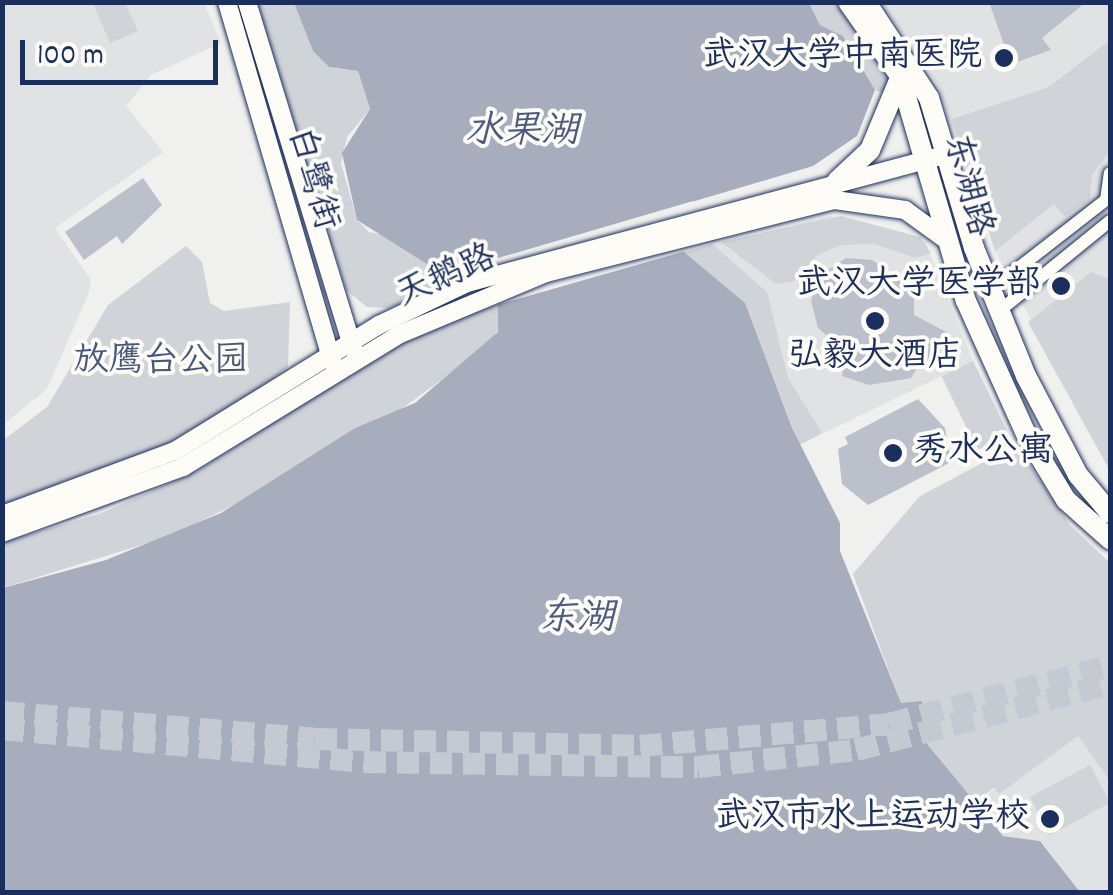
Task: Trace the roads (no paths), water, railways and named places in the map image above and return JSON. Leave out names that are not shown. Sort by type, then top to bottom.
[{"type":"main road","name":"白鹭街","points":[[226,2],[332,363]]},
{"type":"main road","name":"白鹭街","points":[[247,2],[354,350]]},
{"type":"main road","name":"东湖路","points":[[848,2],[900,76],[998,312],[1078,475],[1110,513]]},
{"type":"main road","name":"东湖路","points":[[866,2],[920,80],[936,156],[945,240],[981,340],[1045,468],[1083,519],[1110,539]]},
{"type":"main road","points":[[837,182],[870,150],[900,76]]},
{"type":"main road","name":"天鹅路","points":[[2,515],[176,451],[354,350],[470,291],[936,156]]},
{"type":"main road","name":"天鹅路","points":[[699,224],[852,199],[904,210],[945,240]]},
{"type":"main road","name":"天鹅路","points":[[2,534],[183,467],[332,363]]},
{"type":"street","points":[[989,291],[1106,200],[1110,173]]},
{"type":"street","points":[[998,312],[1110,221]]},
{"type":"water","name":"东湖","points":[[294,3],[809,3],[820,25],[843,36],[875,90],[857,136],[813,166],[685,204],[684,252],[745,303],[792,428],[840,523],[840,551],[901,703],[922,701],[927,744],[1003,836],[1040,841],[1080,892],[3,892],[3,588],[106,560],[221,513],[355,428],[415,403],[498,332],[498,304],[465,253],[427,264],[357,220],[342,153],[370,109],[358,71],[329,67],[313,51]]},
{"type":"tunnel","points":[[2,712],[315,739],[640,746],[889,724],[1110,666]]},
{"type":"tunnel","points":[[2,729],[364,762],[698,767],[856,750],[1110,684]]},
{"type":"place","name":"武汉大学中南医院","points":[[1004,58]]},
{"type":"place","name":"武汉大学医学部","points":[[1061,286]]},
{"type":"place","name":"弘毅大酒店","points":[[875,321]]},
{"type":"place","name":"秀水公寓","points":[[893,453]]},
{"type":"place","name":"武汉市水上运动学校","points":[[1050,819]]},
{"type":"water label","name":"水果湖","points":[[522,134]]},
{"type":"park label","name":"放鹰台公园","points":[[161,363]]}]
